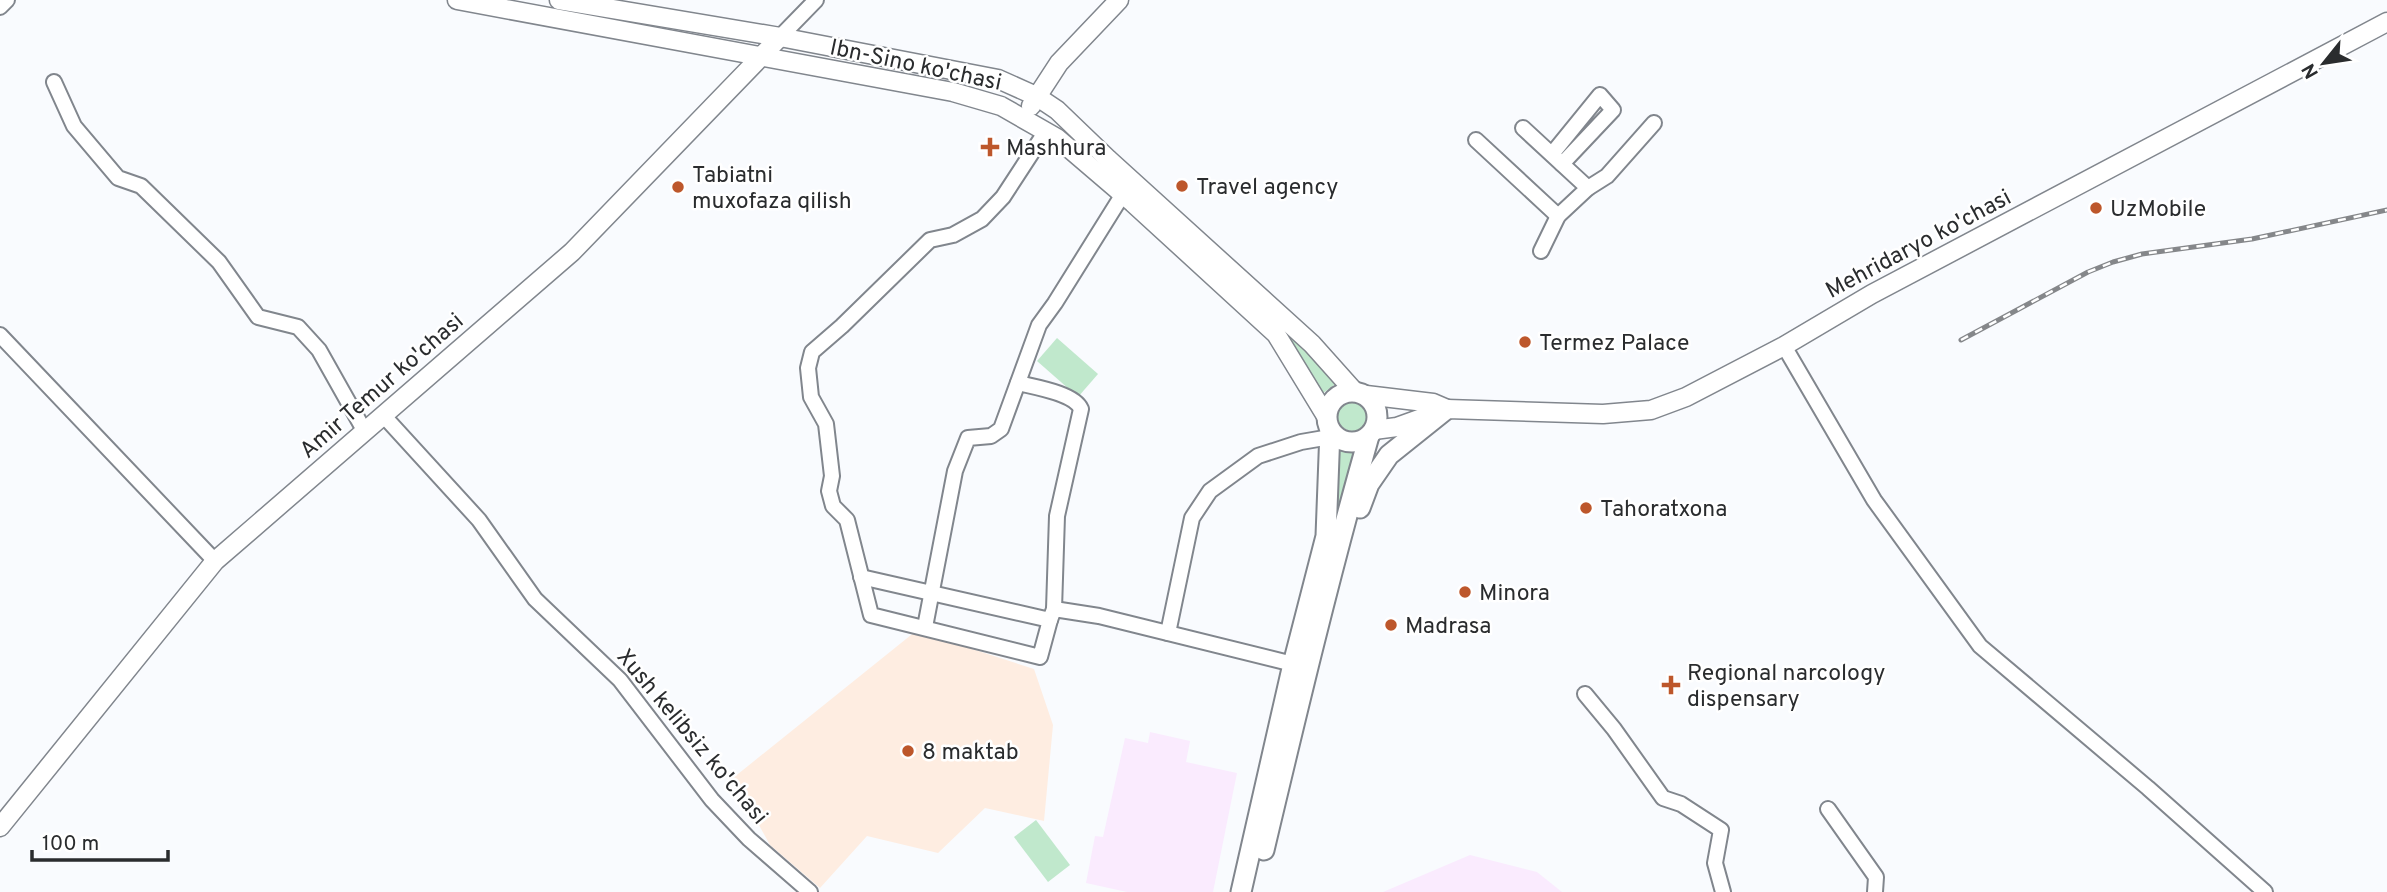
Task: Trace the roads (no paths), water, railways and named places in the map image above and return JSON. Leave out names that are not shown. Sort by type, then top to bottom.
[{"type":"highway","points":[[1241,892],[1293,664],[1326,536],[1329,406],[1343,392],[1360,393],[1373,402],[1377,421],[1344,524],[1321,611],[1254,892]]},
{"type":"highway","points":[[1340,546],[1352,530],[1369,484],[1388,455],[1446,410]]},
{"type":"highway","points":[[1329,427],[1338,438],[1348,442],[1359,441],[1371,433]]},
{"type":"main road","name":"Ibn-Sino ko'chasi","points":[[457,0],[953,92],[1001,106],[1020,115],[1057,138],[1123,194],[1276,334],[1329,427]]},
{"type":"main road","name":"Ibn-Sino ko'chasi","points":[[559,0],[780,37],[998,79],[1030,93],[1057,110],[1118,169],[1304,336],[1360,393]]},
{"type":"main road","points":[[1020,115],[1030,93],[1108,0]]},
{"type":"main road","points":[[1030,93],[1119,0]]},
{"type":"main road","name":"Мehridaryo ko'chasi","points":[[1446,410],[1603,414],[1651,410],[1686,397],[1784,346],[1872,294],[2387,22]]},
{"type":"main road","name":"Amir Temur ko'chasi","points":[[0,827],[215,561],[572,252],[780,37]]},
{"type":"main road","points":[[1360,393],[1433,402],[1446,410]]},
{"type":"main road","points":[[1371,433],[1446,410]]},
{"type":"street","points":[[0,7],[7,0]]},
{"type":"street","name":"Amir Temur ko'chasi","points":[[780,37],[816,0]]},
{"type":"street","points":[[54,82],[74,126],[118,178],[141,186],[219,262],[258,317],[299,327],[319,350],[364,430]]},
{"type":"street","points":[[1541,251],[1558,216],[1588,188],[1607,176],[1654,124]]},
{"type":"street","points":[[1523,128],[1588,188]]},
{"type":"street","points":[[1017,383],[1050,390],[1078,403],[1081,409],[1057,516],[1052,615],[1040,657],[871,615],[847,520],[833,506],[829,491],[832,476],[826,424],[811,397],[808,368],[812,352],[930,240],[953,235],[982,219],[1003,197],[1046,131]]},
{"type":"street","points":[[1476,140],[1558,216]]},
{"type":"street","points":[[925,627],[956,471],[968,438],[991,436],[1001,429],[1039,325],[1123,194]]},
{"type":"street","points":[[0,335],[215,561]]},
{"type":"street","points":[[1784,346],[1874,500],[1980,646],[2148,788],[2265,892]]},
{"type":"street","name":"Xush kelibsiz ko'chasi","points":[[383,415],[479,520],[535,600],[620,680],[712,800],[750,839],[810,892]]},
{"type":"street","points":[[1168,633],[1192,518],[1210,491],[1258,456],[1301,442],[1329,427]]},
{"type":"street","points":[[861,577],[1052,615],[1099,616],[1293,664]]},
{"type":"street","points":[[1585,694],[1614,729],[1662,798],[1681,804],[1721,830],[1715,863],[1723,892]]},
{"type":"street","points":[[1828,809],[1877,877],[1875,892]]},
{"type":"railway","points":[[1961,340],[2088,272],[2113,262],[2142,254],[2252,239],[2387,210]]},
{"type":"place","name":"Mashhura","points":[[990,147]]},
{"type":"place","name":"Travel agency","points":[[1182,186]]},
{"type":"place","name":"Tabiatni muxofaza qilish","points":[[678,187]]},
{"type":"place","name":"UzMobile","points":[[2096,208]]},
{"type":"place","name":"Termez Palace","points":[[1525,342]]},
{"type":"place","name":"Tahoratxona","points":[[1586,508]]},
{"type":"place","name":"Minora","points":[[1465,592]]},
{"type":"place","name":"Madrasa","points":[[1391,625]]},
{"type":"place","name":"Regional narcology dispensary","points":[[1671,685]]},
{"type":"place","name":"8 maktab","points":[[908,751]]}]
